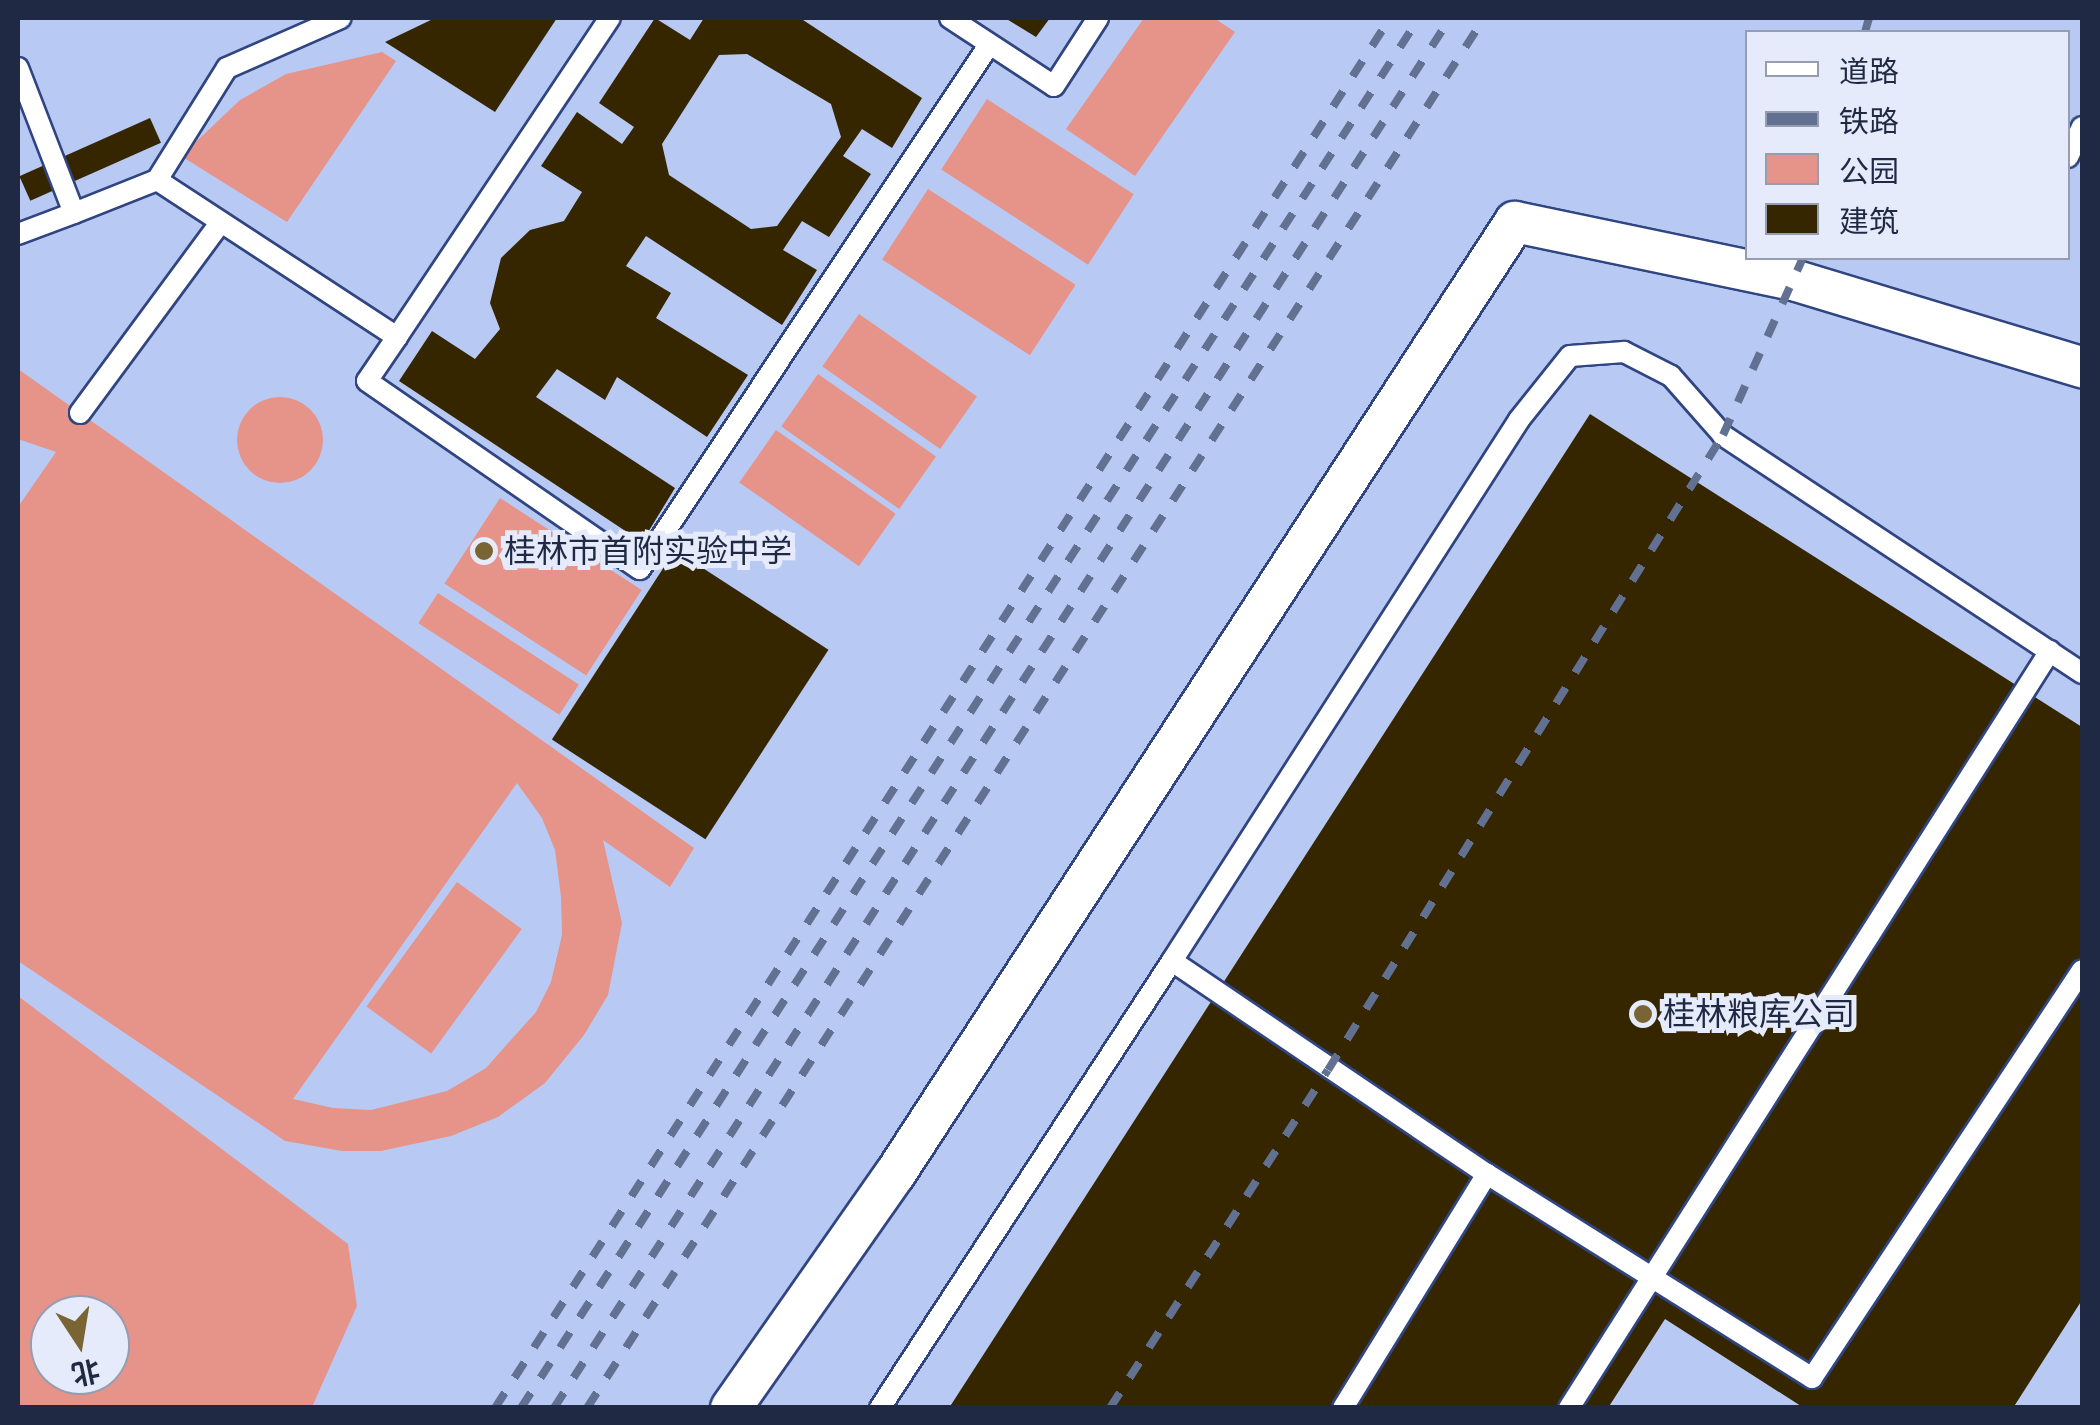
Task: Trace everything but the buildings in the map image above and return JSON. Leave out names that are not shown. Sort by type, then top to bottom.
[{"type":"street","points":[[731,1408],[896,1174],[1515,222],[1794,280],[2082,367]]},
{"type":"lane","points":[[18,234],[157,180],[226,68],[342,18]]},
{"type":"lane","points":[[610,18],[367,380],[640,569],[990,45]]},
{"type":"lane","points":[[950,18],[1054,86],[1098,18]]},
{"type":"lane","points":[[18,68],[74,213]]},
{"type":"lane","points":[[2070,153],[2082,127]]},
{"type":"lane","points":[[157,180],[397,337]]},
{"type":"lane","points":[[80,413],[221,222]]},
{"type":"lane","points":[[880,1408],[1520,420],[1570,356],[1624,352],[1671,376],[1723,435],[2082,673]]},
{"type":"lane","points":[[1568,1408],[2050,651]]},
{"type":"lane","points":[[1172,961],[1487,1174],[1812,1378],[2082,970]]},
{"type":"lane","points":[[1343,1408],[1487,1174]]},
{"type":"green space","points":[[1144,18],[1214,18],[1235,32],[1135,176],[1066,129]]},
{"type":"green space","points":[[382,52],[396,61],[287,222],[181,156],[240,100],[286,74]]},
{"type":"green space","points":[[987,99],[1134,194],[1088,265],[941,169]]},
{"type":"green space","points":[[928,189],[1076,285],[1030,355],[882,259]]},
{"type":"green space","points":[[859,314],[977,397],[940,449],[822,366]]},
{"type":"green space","points":[[18,369],[694,848],[670,887],[603,840],[622,923],[608,995],[584,1035],[545,1083],[498,1117],[451,1136],[381,1151],[342,1151],[285,1141],[18,961],[18,507],[56,452],[18,439]],"holes":[[[517,783],[542,818],[555,850],[562,935],[551,982],[536,1012],[486,1068],[447,1091],[371,1110],[333,1108],[293,1099]]]},
{"type":"green space","points":[[818,374],[936,457],[899,509],[781,426]]},
{"type":"green space","points":[[280,397],[304,404],[316,416],[323,440],[316,464],[304,476],[280,483],[256,476],[244,464],[237,440],[244,416],[256,404]]},
{"type":"green space","points":[[776,430],[896,514],[859,566],[739,482]]},
{"type":"green space","points":[[500,498],[642,590],[586,676],[444,584]]},
{"type":"green space","points":[[438,593],[579,684],[559,715],[418,623]]},
{"type":"green space","points":[[457,882],[522,929],[431,1054],[366,1007]]},
{"type":"green space","points":[[18,996],[348,1244],[357,1306],[312,1407],[18,1407]]},
{"type":"railway","points":[[495,1408],[1390,18]]},
{"type":"railway","points":[[521,1408],[1419,18]]},
{"type":"railway","points":[[554,1408],[1450,18]]},
{"type":"railway","points":[[587,1408],[1484,18]]},
{"type":"railway","points":[[1866,30],[1869,18]]},
{"type":"railway","points":[[1110,1408],[1328,1070],[1723,435],[1802,260]]},
{"type":"place","name":"桂林市首附实验中学","points":[[484,551]]},
{"type":"place","name":"桂林粮库公司","points":[[1643,1014]]}]
